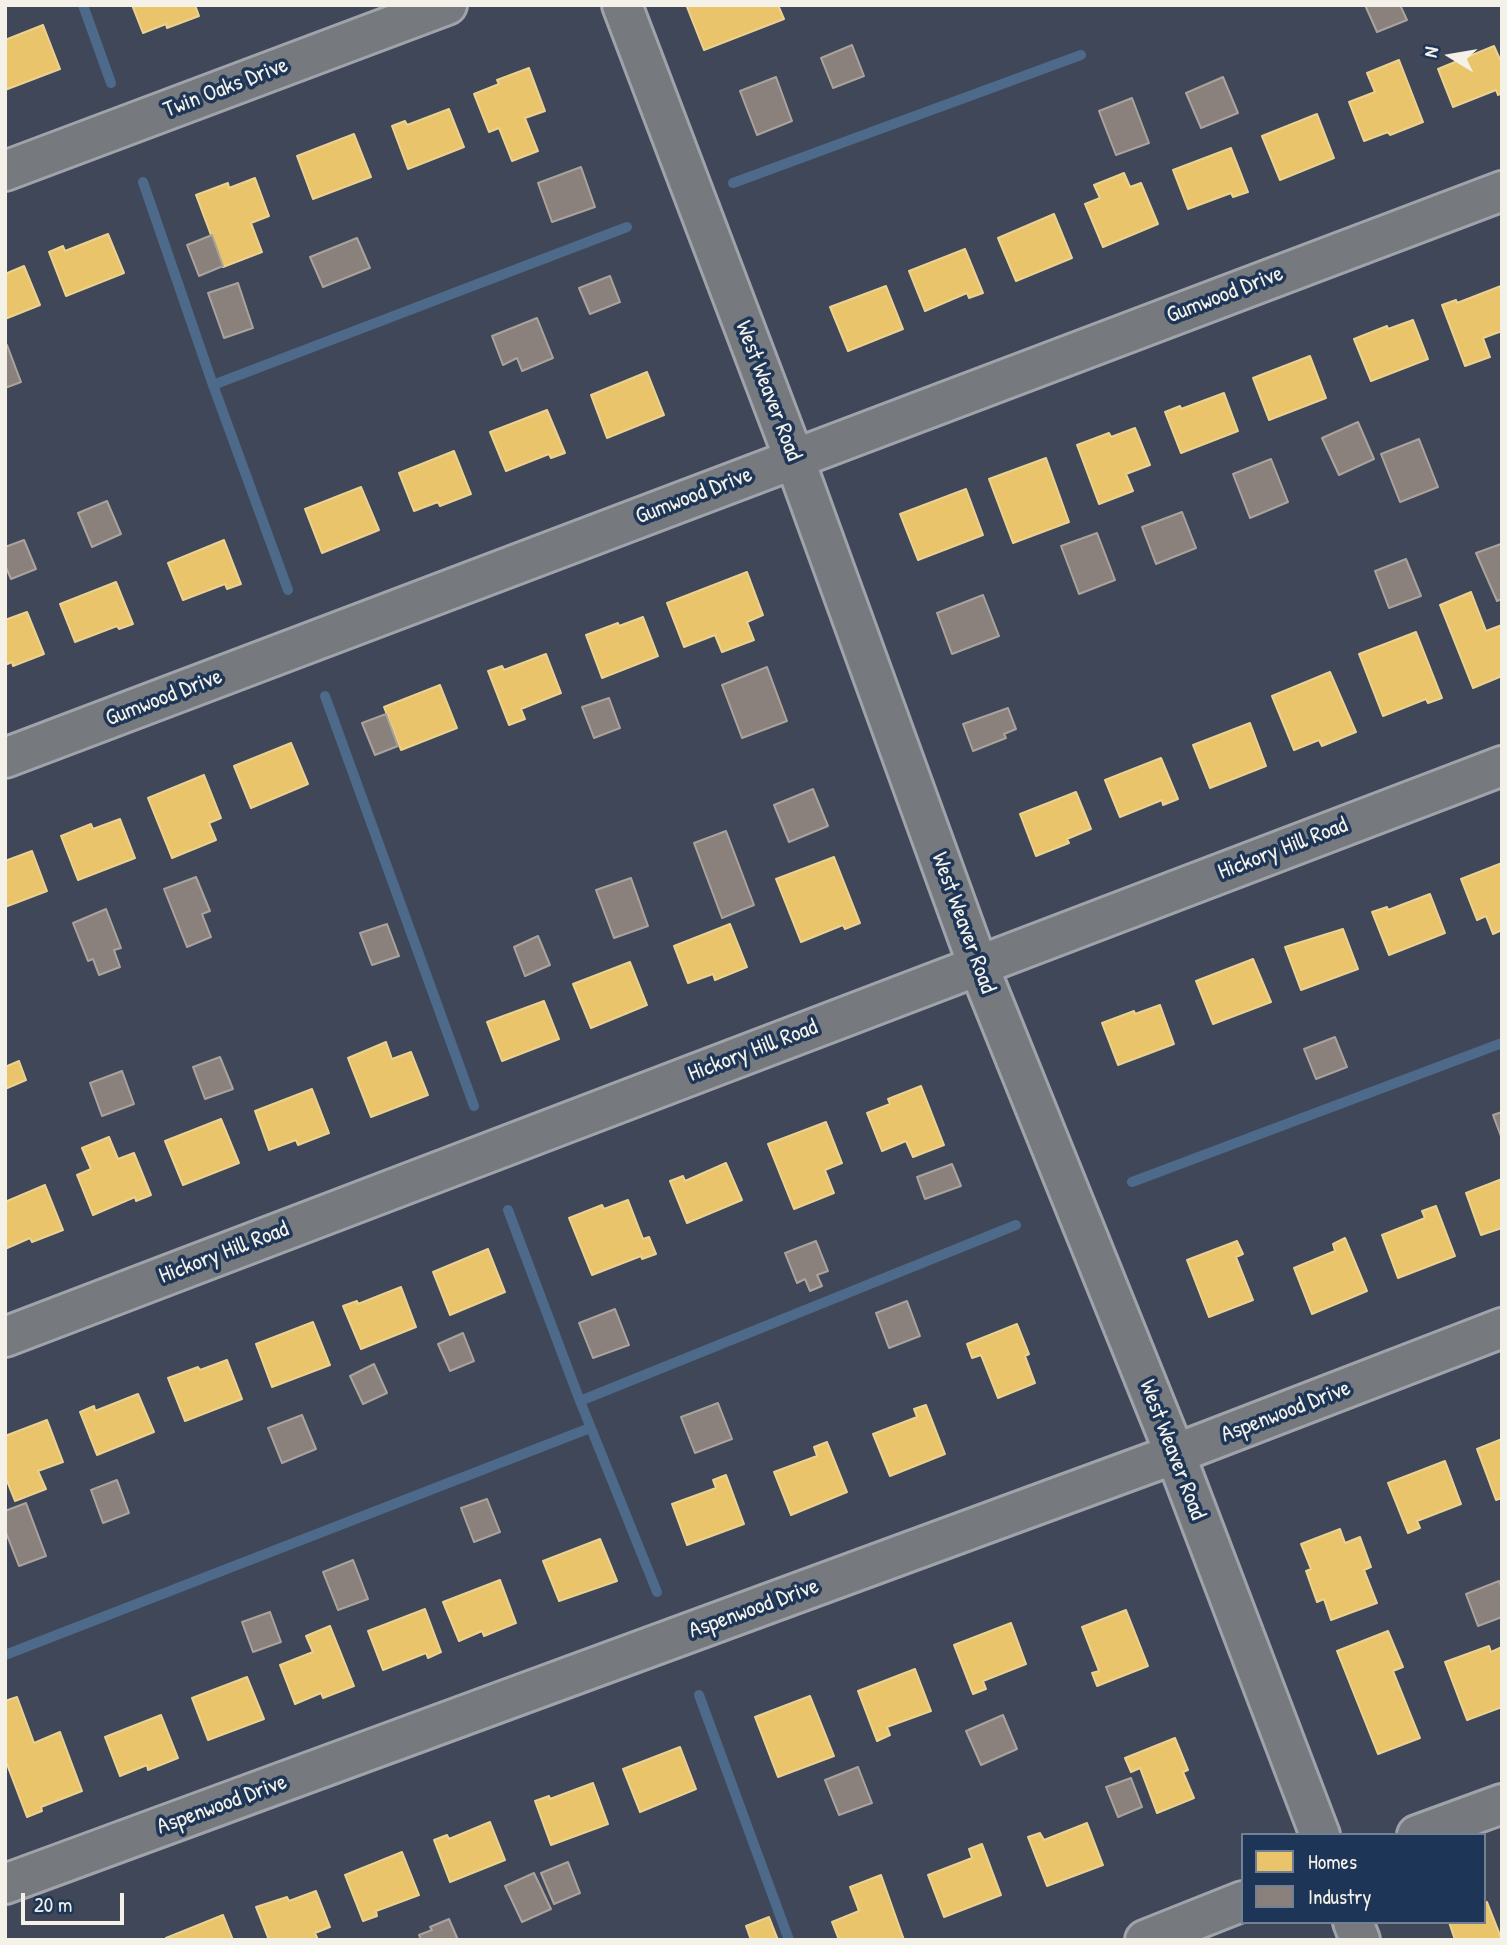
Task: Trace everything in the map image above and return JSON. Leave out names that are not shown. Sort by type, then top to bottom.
[{"type":"street","name":"Twin Oaks Drive","points":[[5,171],[447,5]]},
{"type":"street","name":"West Weaver Road","points":[[622,5],[794,458],[978,965],[1174,1454],[1319,1833]]},
{"type":"street","name":"Gumwood Drive","points":[[5,758],[1502,191]]},
{"type":"street","name":"Hickory Hill Road","points":[[5,1336],[1502,766]]},
{"type":"street","name":"Aspenwood Drive","points":[[5,1884],[1174,1454],[1502,1328]]},
{"type":"street","points":[[1422,1833],[1502,1804]]},
{"type":"street","points":[[1145,1940],[1241,1902]]},
{"type":"building: Homes","points":[[132,5],[195,5],[199,16],[167,28],[166,24],[143,33]]},
{"type":"building: Homes","points":[[778,5],[784,19],[704,50],[687,7]]},
{"type":"building: Homes","points":[[43,25],[60,69],[5,90],[5,40]]},
{"type":"building: Homes","points":[[1494,46],[1502,64],[1502,93],[1498,95],[1496,90],[1453,107],[1438,69]]},
{"type":"building: Homes","points":[[1399,60],[1423,122],[1390,135],[1388,132],[1364,141],[1349,102],[1375,92],[1367,73]]},
{"type":"building: Homes","points":[[529,68],[545,111],[525,118],[538,151],[512,161],[499,128],[489,132],[474,94],[499,84],[497,80]]},
{"type":"building: Homes","points":[[449,109],[464,147],[408,169],[392,126],[405,121],[407,125]]},
{"type":"building: Homes","points":[[1317,114],[1334,158],[1280,180],[1262,136]]},
{"type":"building: Homes","points":[[354,134],[371,177],[313,199],[297,156]]},
{"type":"building: Homes","points":[[1231,148],[1248,192],[1233,197],[1231,193],[1188,209],[1173,170]]},
{"type":"building: Homes","points":[[1124,173],[1130,187],[1141,183],[1158,224],[1103,247],[1085,204],[1100,198],[1094,185]]},
{"type":"building: Homes","points":[[255,178],[269,216],[251,223],[262,252],[223,267],[196,195],[228,183],[229,188]]},
{"type":"building: Homes","points":[[1054,214],[1072,258],[1016,281],[998,238]]},
{"type":"building: Homes","points":[[108,234],[124,273],[66,296],[49,252],[63,246],[65,251]]},
{"type":"building: Homes","points":[[965,249],[983,293],[969,298],[967,293],[925,311],[909,271]]},
{"type":"building: Homes","points":[[24,266],[40,305],[5,319],[5,274]]},
{"type":"building: Homes","points":[[886,286],[903,329],[848,351],[830,307]]},
{"type":"building: Homes","points":[[1501,286],[1502,331],[1483,338],[1490,357],[1465,366],[1442,305],[1456,300],[1457,303]]},
{"type":"building: Homes","points":[[1413,320],[1428,359],[1371,381],[1354,339],[1387,326],[1388,329]]},
{"type":"building: Homes","points":[[1310,356],[1326,398],[1269,420],[1253,378]]},
{"type":"building: Homes","points":[[647,372],[664,415],[607,438],[591,395]]},
{"type":"building: Homes","points":[[1224,393],[1238,431],[1181,453],[1165,412]]},
{"type":"building: Homes","points":[[547,410],[565,453],[551,458],[549,454],[506,471],[490,432]]},
{"type":"building: Homes","points":[[1135,428],[1150,465],[1126,474],[1133,491],[1099,504],[1077,445],[1109,433],[1111,437]]},
{"type":"building: Homes","points":[[454,451],[471,494],[440,506],[438,502],[414,511],[399,473]]},
{"type":"building: Homes","points":[[1046,458],[1069,522],[1013,543],[989,479]]},
{"type":"building: Homes","points":[[361,487],[379,530],[322,553],[305,509]]},
{"type":"building: Homes","points":[[966,489],[983,535],[918,560],[900,514]]},
{"type":"building: Homes","points":[[224,540],[241,584],[227,589],[225,584],[183,600],[168,563]]},
{"type":"building: Homes","points":[[747,572],[763,615],[747,622],[754,640],[722,652],[715,635],[684,647],[667,603]]},
{"type":"building: Homes","points":[[116,582],[133,624],[119,629],[117,626],[75,642],[60,604]]},
{"type":"building: Homes","points":[[1471,592],[1486,631],[1502,625],[1502,676],[1473,688],[1440,605]]},
{"type":"building: Homes","points":[[27,612],[44,654],[13,666],[12,662],[5,665],[5,620]]},
{"type":"building: Homes","points":[[643,617],[658,656],[602,678],[586,635]]},
{"type":"building: Homes","points":[[1416,632],[1442,698],[1428,703],[1426,699],[1383,716],[1359,654]]},
{"type":"building: Homes","points":[[546,654],[561,693],[521,709],[525,719],[509,725],[488,671],[502,666],[504,670]]},
{"type":"building: Homes","points":[[1330,672],[1356,732],[1322,746],[1319,740],[1294,750],[1272,696]]},
{"type":"building: Homes","points":[[440,685],[457,728],[401,750],[384,707]]},
{"type":"building: Homes","points":[[1250,723],[1266,766],[1210,788],[1193,745]]},
{"type":"building: Homes","points":[[291,743],[308,784],[251,808],[234,766]]},
{"type":"building: Homes","points":[[1161,758],[1178,799],[1163,805],[1162,800],[1120,817],[1105,780]]},
{"type":"building: Homes","points":[[204,775],[221,818],[209,823],[216,840],[172,858],[148,798]]},
{"type":"building: Homes","points":[[1076,792],[1091,829],[1067,839],[1069,843],[1036,856],[1020,814]]},
{"type":"building: Homes","points":[[120,819],[135,858],[78,880],[61,836],[91,824],[93,829]]},
{"type":"building: Homes","points":[[32,851],[47,891],[5,907],[5,861]]},
{"type":"building: Homes","points":[[834,857],[860,923],[845,929],[843,925],[801,942],[776,879]]},
{"type":"building: Homes","points":[[1502,863],[1502,930],[1493,934],[1486,916],[1477,920],[1461,879]]},
{"type":"building: Homes","points":[[1430,894],[1445,933],[1389,955],[1372,912],[1387,907],[1388,910]]},
{"type":"building: Homes","points":[[730,924],[747,967],[715,980],[713,974],[688,983],[674,946]]},
{"type":"building: Homes","points":[[1343,929],[1358,969],[1301,990],[1285,947]]},
{"type":"building: Homes","points":[[1253,959],[1271,1002],[1213,1024],[1196,981]]},
{"type":"building: Homes","points":[[630,962],[647,1005],[591,1028],[573,984]]},
{"type":"building: Homes","points":[[544,1001],[559,1039],[502,1061],[487,1022]]},
{"type":"building: Homes","points":[[1160,1005],[1174,1044],[1118,1065],[1102,1023]]},
{"type":"building: Homes","points":[[386,1042],[392,1059],[411,1052],[428,1095],[371,1117],[348,1058]]},
{"type":"building: Homes","points":[[19,1061],[26,1080],[5,1089],[5,1067]]},
{"type":"building: Homes","points":[[921,1086],[944,1145],[913,1157],[906,1141],[882,1151],[867,1113],[890,1104],[888,1099]]},
{"type":"building: Homes","points":[[312,1089],[329,1133],[298,1145],[296,1140],[269,1150],[255,1111]]},
{"type":"building: Homes","points":[[221,1119],[239,1163],[183,1185],[165,1141]]},
{"type":"building: Homes","points":[[826,1122],[842,1163],[825,1170],[834,1193],[794,1209],[768,1144]]},
{"type":"building: Homes","points":[[109,1137],[118,1159],[134,1153],[151,1195],[136,1201],[135,1197],[93,1215],[77,1175],[91,1169],[82,1148]]},
{"type":"building: Homes","points":[[726,1163],[742,1200],[687,1223],[670,1181],[683,1176],[685,1181]]},
{"type":"building: Homes","points":[[1502,1179],[1502,1228],[1481,1235],[1466,1193]]},
{"type":"building: Homes","points":[[45,1185],[63,1230],[32,1242],[30,1238],[5,1249],[5,1202]]},
{"type":"building: Homes","points":[[628,1200],[643,1239],[649,1237],[656,1254],[642,1259],[641,1256],[592,1275],[569,1218],[602,1205],[604,1209]]},
{"type":"building: Homes","points":[[1436,1206],[1455,1256],[1398,1278],[1382,1235],[1425,1218],[1422,1211]]},
{"type":"building: Homes","points":[[1345,1238],[1367,1291],[1312,1314],[1294,1268],[1335,1251],[1333,1244]]},
{"type":"building: Homes","points":[[1237,1241],[1243,1254],[1236,1257],[1253,1300],[1209,1317],[1187,1260]]},
{"type":"building: Homes","points":[[488,1249],[505,1292],[450,1315],[433,1272]]},
{"type":"building: Homes","points":[[401,1287],[416,1327],[361,1349],[343,1306],[357,1301],[358,1304]]},
{"type":"building: Homes","points":[[313,1322],[330,1365],[272,1387],[256,1344]]},
{"type":"building: Homes","points":[[1017,1324],[1029,1354],[1025,1356],[1035,1383],[998,1398],[981,1355],[972,1358],[967,1344]]},
{"type":"building: Homes","points":[[227,1360],[242,1399],[185,1421],[168,1378]]},
{"type":"building: Homes","points":[[138,1394],[154,1432],[97,1455],[80,1412],[94,1406],[95,1411]]},
{"type":"building: Homes","points":[[926,1405],[945,1454],[890,1476],[873,1434],[917,1417],[914,1409]]},
{"type":"building: Homes","points":[[47,1420],[63,1462],[38,1471],[46,1489],[15,1501],[5,1476],[5,1436]]},
{"type":"building: Homes","points":[[1502,1439],[1502,1498],[1496,1500],[1477,1449]]},
{"type":"building: Homes","points":[[827,1442],[847,1492],[791,1515],[774,1472],[817,1456],[814,1447]]},
{"type":"building: Homes","points":[[1445,1461],[1461,1504],[1417,1521],[1420,1528],[1408,1533],[1388,1483]]},
{"type":"building: Homes","points":[[726,1475],[744,1524],[687,1545],[672,1504],[716,1488],[713,1480]]},
{"type":"building: Homes","points":[[1340,1529],[1345,1543],[1360,1537],[1371,1567],[1364,1570],[1377,1603],[1331,1620],[1324,1599],[1317,1602],[1306,1571],[1311,1569],[1301,1544]]},
{"type":"building: Homes","points":[[600,1539],[617,1581],[559,1601],[543,1561]]},
{"type":"building: Homes","points":[[500,1580],[516,1623],[484,1636],[482,1631],[459,1641],[443,1602]]},
{"type":"building: Homes","points":[[425,1609],[441,1652],[428,1658],[426,1653],[383,1670],[368,1631]]},
{"type":"building: Homes","points":[[1126,1610],[1148,1666],[1097,1686],[1092,1673],[1099,1671],[1082,1627]]},
{"type":"building: Homes","points":[[1011,1623],[1026,1664],[983,1681],[986,1689],[973,1694],[954,1645]]},
{"type":"building: Homes","points":[[330,1626],[354,1686],[323,1698],[321,1693],[295,1704],[280,1665],[313,1652],[306,1636]]},
{"type":"building: Homes","points":[[1388,1631],[1403,1667],[1393,1671],[1420,1738],[1378,1754],[1337,1651]]},
{"type":"building: Homes","points":[[1489,1646],[1491,1652],[1502,1647],[1502,1707],[1467,1720],[1445,1662]]},
{"type":"building: Homes","points":[[915,1669],[931,1711],[887,1727],[890,1735],[877,1741],[858,1691]]},
{"type":"building: Homes","points":[[247,1677],[264,1719],[208,1740],[192,1698]]},
{"type":"building: Homes","points":[[810,1696],[834,1756],[778,1777],[755,1717]]},
{"type":"building: Homes","points":[[17,1697],[34,1743],[60,1732],[82,1791],[41,1807],[42,1811],[27,1817],[5,1759],[5,1701]]},
{"type":"building: Homes","points":[[161,1715],[178,1758],[148,1770],[147,1765],[120,1776],[105,1737]]},
{"type":"building: Homes","points":[[1175,1738],[1188,1770],[1183,1772],[1194,1798],[1157,1813],[1140,1768],[1131,1772],[1125,1758]]},
{"type":"building: Homes","points":[[680,1747],[696,1789],[640,1812],[623,1769]]},
{"type":"building: Homes","points":[[593,1783],[608,1824],[551,1845],[535,1801],[549,1796],[550,1799]]},
{"type":"building: Homes","points":[[490,1822],[505,1860],[450,1882],[434,1840],[447,1835],[449,1839]]},
{"type":"building: Homes","points":[[1087,1823],[1103,1865],[1047,1886],[1028,1837],[1040,1833],[1044,1840]]},
{"type":"building: Homes","points":[[982,1844],[1001,1895],[944,1917],[928,1875],[972,1858],[969,1849]]},
{"type":"building: Homes","points":[[402,1852],[419,1895],[376,1911],[377,1916],[363,1921],[345,1875]]},
{"type":"building: Homes","points":[[881,1875],[904,1940],[839,1940],[832,1922],[859,1911],[850,1887]]},
{"type":"building: Homes","points":[[316,1891],[330,1927],[315,1933],[318,1940],[269,1940],[256,1907],[287,1897],[289,1901]]},
{"type":"building: Homes","points":[[1486,1902],[1502,1940],[1455,1940],[1450,1924],[1486,1924]]},
{"type":"building: Homes","points":[[223,1915],[233,1940],[166,1938]]},
{"type":"building: Homes","points":[[769,1917],[778,1940],[751,1940],[746,1926]]},
{"type":"building: Industry","points":[[1365,5],[1400,5],[1407,20],[1377,32]]},
{"type":"building: Industry","points":[[852,45],[864,76],[833,88],[821,58]]},
{"type":"building: Industry","points":[[776,77],[792,121],[757,135],[740,91]]},
{"type":"building: Industry","points":[[1223,77],[1238,113],[1201,128],[1186,93]]},
{"type":"building: Industry","points":[[1132,98],[1149,143],[1116,155],[1099,111]]},
{"type":"building: Industry","points":[[581,167],[595,207],[552,222],[538,183]]},
{"type":"building: Industry","points":[[212,235],[223,266],[199,276],[187,245]]},
{"type":"building: Industry","points":[[357,238],[370,268],[323,287],[310,257]]},
{"type":"building: Industry","points":[[610,276],[620,302],[590,314],[579,288]]},
{"type":"building: Industry","points":[[238,283],[253,328],[224,338],[208,293]]},
{"type":"building: Industry","points":[[537,318],[553,358],[522,371],[517,358],[503,365],[492,336]]},
{"type":"building: Industry","points":[[7,345],[21,382],[5,388],[5,346]]},
{"type":"building: Industry","points":[[1358,422],[1374,459],[1339,475],[1322,438]]},
{"type":"building: Industry","points":[[1419,439],[1438,487],[1400,502],[1381,454]]},
{"type":"building: Industry","points":[[1271,459],[1288,502],[1250,518],[1233,474]]},
{"type":"building: Industry","points":[[107,501],[121,534],[92,547],[78,513]]},
{"type":"building: Industry","points":[[1182,512],[1196,548],[1156,564],[1142,527]]},
{"type":"building: Industry","points":[[1097,533],[1115,580],[1079,594],[1061,546]]},
{"type":"building: Industry","points":[[24,540],[36,569],[11,579],[5,565],[5,547]]},
{"type":"building: Industry","points":[[1501,544],[1502,599],[1497,601],[1476,553]]},
{"type":"building: Industry","points":[[1406,559],[1421,596],[1389,608],[1375,571]]},
{"type":"building: Industry","points":[[983,595],[999,636],[952,654],[937,613]]},
{"type":"building: Industry","points":[[767,667],[787,721],[742,738],[722,685]]},
{"type":"building: Industry","points":[[609,698],[620,728],[594,738],[582,707]]},
{"type":"building: Industry","points":[[1008,708],[1016,729],[1004,734],[1006,738],[973,751],[963,724]]},
{"type":"building: Industry","points":[[386,714],[398,746],[375,755],[362,723]]},
{"type":"building: Industry","points":[[813,789],[828,826],[789,842],[774,805]]},
{"type":"building: Industry","points":[[726,831],[754,905],[722,918],[694,843]]},
{"type":"building: Industry","points":[[196,877],[210,911],[202,914],[211,937],[187,947],[164,889]]},
{"type":"building: Industry","points":[[631,878],[648,926],[614,938],[596,890]]},
{"type":"building: Industry","points":[[106,909],[121,948],[114,950],[120,967],[99,975],[93,959],[88,961],[73,923]]},
{"type":"building: Industry","points":[[387,924],[399,956],[372,965],[360,933]]},
{"type":"building: Industry","points":[[538,936],[550,965],[525,976],[514,947]]},
{"type":"building: Industry","points":[[1335,1037],[1347,1067],[1316,1079],[1304,1049]]},
{"type":"building: Industry","points":[[220,1057],[233,1089],[205,1099],[193,1067]]},
{"type":"building: Industry","points":[[122,1071],[134,1104],[102,1116],[90,1083]]},
{"type":"building: Industry","points":[[1502,1112],[1502,1139],[1493,1115]]},
{"type":"building: Industry","points":[[952,1164],[961,1186],[925,1199],[917,1177]]},
{"type":"building: Industry","points":[[816,1241],[828,1271],[817,1275],[822,1286],[810,1291],[805,1279],[797,1283],[785,1253]]},
{"type":"building: Industry","points":[[907,1301],[920,1336],[889,1348],[876,1313]]},
{"type":"building: Industry","points":[[615,1309],[629,1345],[593,1358],[579,1323]]},
{"type":"building: Industry","points":[[463,1333],[474,1361],[450,1371],[438,1344]]},
{"type":"building: Industry","points":[[374,1364],[387,1393],[363,1404],[350,1376]]},
{"type":"building: Industry","points":[[718,1403],[732,1439],[695,1453],[681,1417]]},
{"type":"building: Industry","points":[[302,1415],[316,1449],[282,1463],[268,1428]]},
{"type":"building: Industry","points":[[117,1480],[129,1513],[103,1523],[91,1490]]},
{"type":"building: Industry","points":[[487,1499],[500,1532],[474,1542],[461,1508]]},
{"type":"building: Industry","points":[[26,1503],[46,1556],[19,1566],[5,1530],[5,1511]]},
{"type":"building: Industry","points":[[353,1560],[368,1599],[338,1610],[323,1572]]},
{"type":"building: Industry","points":[[1499,1581],[1502,1589],[1502,1617],[1478,1626],[1466,1594]]},
{"type":"building: Industry","points":[[270,1612],[281,1642],[253,1652],[242,1622]]},
{"type":"building: Industry","points":[[1003,1715],[1017,1749],[981,1765],[966,1731]]},
{"type":"building: Industry","points":[[858,1767],[872,1803],[839,1815],[825,1780]]},
{"type":"building: Industry","points":[[1131,1778],[1142,1807],[1118,1817],[1106,1787]]},
{"type":"building: Industry","points":[[568,1862],[580,1893],[554,1904],[541,1873]]},
{"type":"building: Industry","points":[[534,1873],[551,1909],[522,1922],[505,1886]]},
{"type":"building: Industry","points":[[449,1919],[458,1940],[421,1940],[419,1935]]},
{"type":"waterway","points":[[83,5],[111,83]]},
{"type":"waterway","points":[[733,183],[1081,55]]},
{"type":"waterway","points":[[143,182],[288,590]]},
{"type":"waterway","points":[[213,385],[627,227]]},
{"type":"waterway","points":[[325,696],[474,1106]]},
{"type":"waterway","points":[[1132,1182],[1502,1043]]},
{"type":"waterway","points":[[508,1210],[580,1401],[657,1592]]},
{"type":"waterway","points":[[580,1401],[1016,1225]]},
{"type":"waterway","points":[[5,1655],[590,1428]]},
{"type":"waterway","points":[[699,1695],[789,1940]]}]
